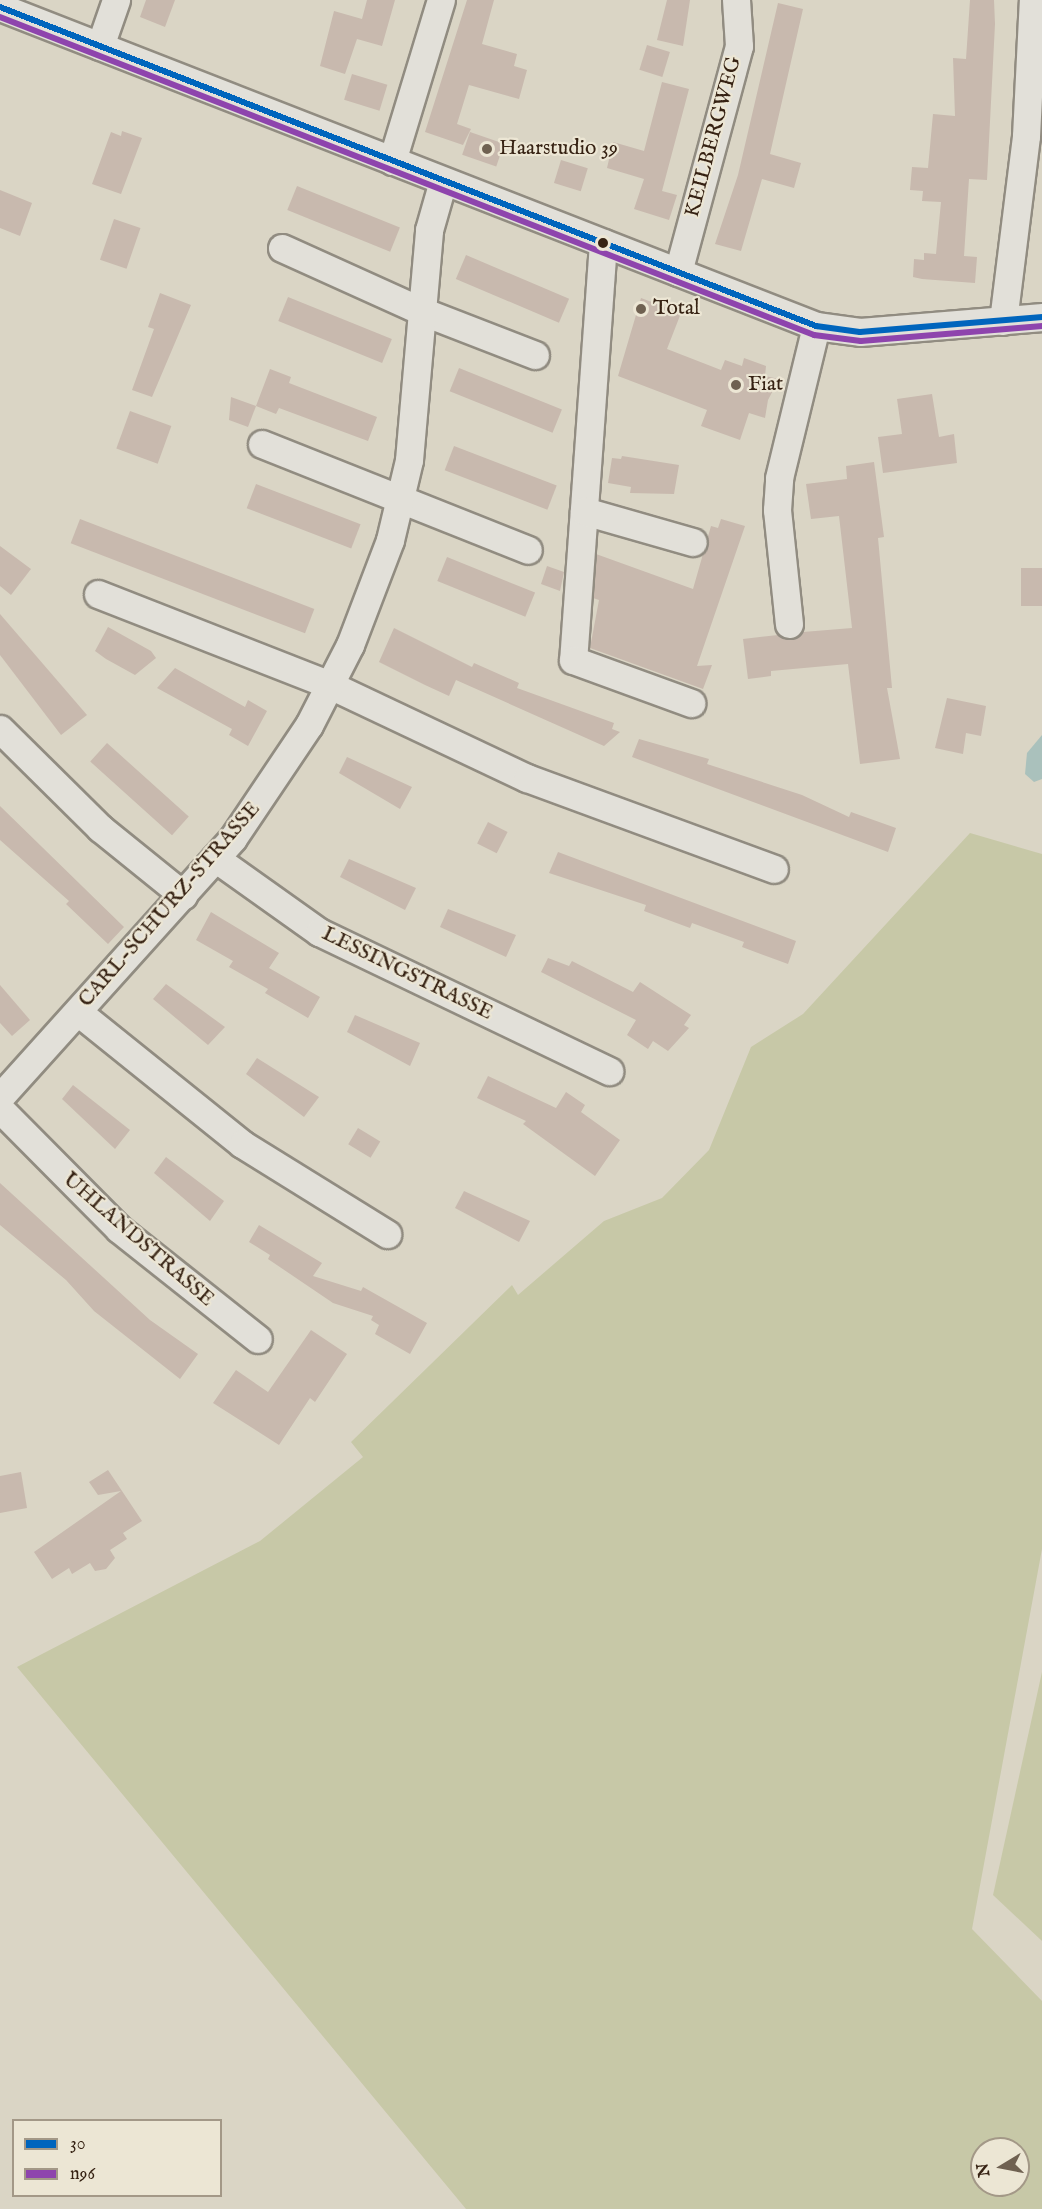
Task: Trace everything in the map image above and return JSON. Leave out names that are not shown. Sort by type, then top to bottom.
[{"type":"street","points":[[100,46],[116,0]]},
{"type":"street","points":[[392,161],[441,0]]},
{"type":"street","name":"KEILBERGWEG","points":[[678,272],[739,46],[736,0]]},
{"type":"street","points":[[1003,321],[1026,136],[1033,0]]},
{"type":"street","points":[[0,7],[816,326],[860,332],[1042,316]]},
{"type":"street","name":"CARL-SCHURZ-STRASSE","points":[[0,1097],[183,895],[260,802],[330,685],[376,580],[401,500],[416,419],[429,230],[443,181]]},
{"type":"street","points":[[603,243],[573,660],[691,703]]},
{"type":"street","points":[[282,248],[424,312],[535,355]]},
{"type":"street","points":[[789,624],[777,510],[779,478],[816,326]]},
{"type":"street","points":[[262,444],[528,550]]},
{"type":"street","points":[[584,512],[693,542]]},
{"type":"street","points":[[98,594],[330,685],[527,778],[774,869]]},
{"type":"street","points":[[0,729],[100,828],[183,895]]},
{"type":"street","name":"LESSINGSTRASSE","points":[[215,858],[328,937],[609,1071]]},
{"type":"street","points":[[78,1012],[242,1144],[387,1234]]},
{"type":"street","name":"UHLANDSTRASSE","points":[[0,1109],[111,1222],[258,1339]]},
{"type":"green space","points":[[970,833],[1042,854],[1042,1549],[972,1929],[1042,2001],[1042,2209],[466,2209],[17,1667],[260,1541],[363,1457],[351,1442],[512,1285],[518,1295],[604,1221],[662,1198],[709,1150],[751,1047],[803,1014]]},
{"type":"green space","points":[[1042,1672],[1042,1941],[993,1895]]},
{"type":"water","points":[[1042,735],[1042,779],[1034,782],[1025,774],[1027,753]]},
{"type":"building","points":[[146,0],[175,0],[165,27],[140,17]]},
{"type":"building","points":[[367,0],[395,0],[382,46],[357,39],[345,74],[320,66],[334,11],[362,19]]},
{"type":"building","points":[[467,0],[494,0],[482,44],[517,54],[514,66],[527,70],[519,99],[469,85],[457,124],[471,129],[463,145],[425,132]]},
{"type":"building","points":[[667,0],[690,0],[683,46],[657,40]]},
{"type":"building","points":[[970,0],[994,0],[995,24],[987,180],[969,179],[964,256],[977,257],[975,283],[922,279],[913,277],[914,259],[924,260],[924,253],[936,254],[941,202],[922,201],[923,191],[910,190],[912,167],[928,168],[933,114],[955,116],[953,58],[966,59]]},
{"type":"building","points":[[778,3],[803,9],[770,154],[801,163],[794,188],[762,179],[741,251],[715,244],[738,175]]},
{"type":"building","points":[[647,45],[670,52],[662,77],[639,70]]},
{"type":"building","points":[[352,74],[387,85],[379,111],[344,100]]},
{"type":"building","points":[[662,82],[689,89],[662,191],[677,195],[669,220],[634,209],[644,179],[607,168],[613,142],[644,151]]},
{"type":"building","points":[[122,131],[142,138],[121,194],[92,184],[111,132],[121,136]]},
{"type":"building","points":[[470,132],[504,144],[496,166],[462,155]]},
{"type":"building","points":[[561,160],[588,168],[581,191],[554,183]]},
{"type":"building","points":[[297,186],[400,228],[390,252],[287,210]]},
{"type":"building","points":[[0,190],[32,203],[20,236],[0,228]]},
{"type":"building","points":[[114,219],[140,228],[126,269],[100,260]]},
{"type":"building","points":[[466,255],[569,299],[559,323],[456,279]]},
{"type":"building","points":[[160,293],[191,305],[152,397],[132,390],[154,329],[148,327]]},
{"type":"building","points":[[288,297],[392,339],[382,363],[278,321]]},
{"type":"building","points":[[641,298],[681,313],[667,349],[721,370],[725,360],[742,366],[744,358],[766,366],[765,376],[779,379],[768,400],[765,418],[749,413],[740,440],[701,426],[707,410],[618,376]]},
{"type":"building","points":[[459,368],[562,410],[553,433],[450,391]]},
{"type":"building","points":[[270,369],[291,377],[289,383],[377,417],[368,441],[279,408],[276,414],[256,406]]},
{"type":"building","points":[[932,394],[939,437],[954,434],[957,463],[883,473],[878,437],[902,434],[897,399]]},
{"type":"building","points":[[231,397],[256,406],[248,427],[229,420]]},
{"type":"building","points":[[130,411],[171,426],[158,464],[116,449]]},
{"type":"building","points":[[454,446],[557,485],[547,510],[445,470]]},
{"type":"building","points":[[622,456],[679,465],[674,494],[630,493],[631,487],[608,483],[612,458],[621,459]]},
{"type":"building","points":[[874,462],[884,537],[878,538],[892,688],[887,688],[900,759],[860,764],[848,664],[771,671],[771,676],[748,679],[743,639],[778,635],[790,640],[803,632],[852,628],[839,516],[811,519],[806,484],[847,479],[846,466]]},
{"type":"building","points":[[256,484],[361,524],[351,548],[247,508]]},
{"type":"building","points":[[80,519],[314,609],[305,633],[71,543]]},
{"type":"building","points":[[721,519],[745,526],[697,666],[712,665],[703,689],[590,648],[599,600],[593,598],[596,554],[693,589],[711,526],[718,528]]},
{"type":"building","points":[[0,546],[31,569],[11,595],[0,586]]},
{"type":"building","points":[[447,557],[535,593],[525,617],[437,581]]},
{"type":"building","points":[[547,566],[564,572],[560,591],[541,584]]},
{"type":"building","points":[[1021,568],[1042,568],[1042,606],[1021,606]]},
{"type":"building","points":[[0,614],[87,715],[61,735],[0,655]]},
{"type":"building","points":[[108,627],[151,651],[156,658],[135,675],[106,659],[95,651]]},
{"type":"building","points":[[394,628],[472,667],[474,663],[519,683],[517,688],[614,723],[612,729],[620,732],[604,746],[456,680],[449,696],[425,685],[379,662]]},
{"type":"building","points":[[175,668],[245,707],[248,700],[267,711],[248,746],[229,735],[232,729],[157,688]]},
{"type":"building","points":[[947,698],[986,706],[981,736],[966,733],[963,754],[935,748]]},
{"type":"building","points":[[639,739],[709,759],[707,764],[802,795],[849,817],[851,812],[896,828],[888,852],[632,757]]},
{"type":"building","points":[[107,743],[189,817],[172,835],[90,762]]},
{"type":"building","points":[[347,757],[412,787],[400,809],[339,773]]},
{"type":"building","points":[[0,806],[124,927],[108,944],[66,904],[69,901],[0,840]]},
{"type":"building","points":[[488,822],[508,832],[497,853],[477,843]]},
{"type":"building","points":[[558,852],[796,941],[788,964],[742,947],[744,942],[692,923],[690,928],[644,911],[646,905],[549,873]]},
{"type":"building","points":[[349,859],[416,888],[405,910],[340,877]]},
{"type":"building","points":[[448,909],[516,935],[506,957],[440,927]]},
{"type":"building","points":[[211,912],[279,953],[269,968],[320,997],[308,1018],[265,993],[268,989],[229,967],[233,961],[196,940]]},
{"type":"building","points":[[548,958],[569,966],[572,961],[633,992],[640,982],[691,1015],[684,1025],[689,1028],[668,1051],[653,1041],[648,1049],[627,1035],[636,1020],[541,972]]},
{"type":"building","points":[[166,984],[225,1027],[208,1045],[153,999]]},
{"type":"building","points":[[0,985],[30,1020],[12,1036],[0,1023]]},
{"type":"building","points":[[355,1015],[420,1043],[410,1066],[347,1032]]},
{"type":"building","points":[[257,1058],[319,1097],[304,1117],[246,1074]]},
{"type":"building","points":[[488,1076],[556,1108],[566,1092],[585,1105],[581,1112],[620,1140],[595,1176],[523,1124],[526,1121],[477,1098]]},
{"type":"building","points":[[73,1085],[130,1130],[115,1149],[62,1099]]},
{"type":"building","points":[[358,1128],[380,1141],[371,1158],[348,1144]]},
{"type":"building","points":[[166,1157],[224,1201],[210,1221],[154,1173]]},
{"type":"building","points":[[0,1183],[150,1320],[198,1354],[180,1379],[94,1311],[66,1280],[0,1225]]},
{"type":"building","points":[[464,1191],[530,1221],[519,1242],[455,1208]]},
{"type":"building","points":[[259,1225],[322,1263],[313,1276],[361,1291],[363,1287],[427,1323],[410,1354],[375,1334],[379,1325],[371,1320],[373,1316],[333,1303],[268,1259],[270,1255],[249,1242]]},
{"type":"building","points":[[311,1330],[347,1354],[315,1402],[310,1398],[279,1445],[213,1403],[236,1370],[268,1392]]},
{"type":"building","points":[[108,1470],[142,1521],[123,1533],[127,1539],[110,1550],[115,1558],[106,1569],[95,1571],[90,1563],[72,1574],[69,1568],[52,1579],[34,1552],[121,1491],[98,1495],[89,1482]]},
{"type":"building","points":[[21,1472],[27,1508],[0,1513],[0,1476]]},
{"type":"transit line","name":"30","points":[[0,7],[816,326],[860,332],[1042,317]]},
{"type":"transit line","name":"n96","points":[[0,17],[814,335],[861,341],[1042,326]]},
{"type":"place","name":"Haarstudio 39","points":[[487,149]]},
{"type":"place","name":"Total","points":[[641,309]]},
{"type":"place","name":"Fiat","points":[[736,385]]}]
